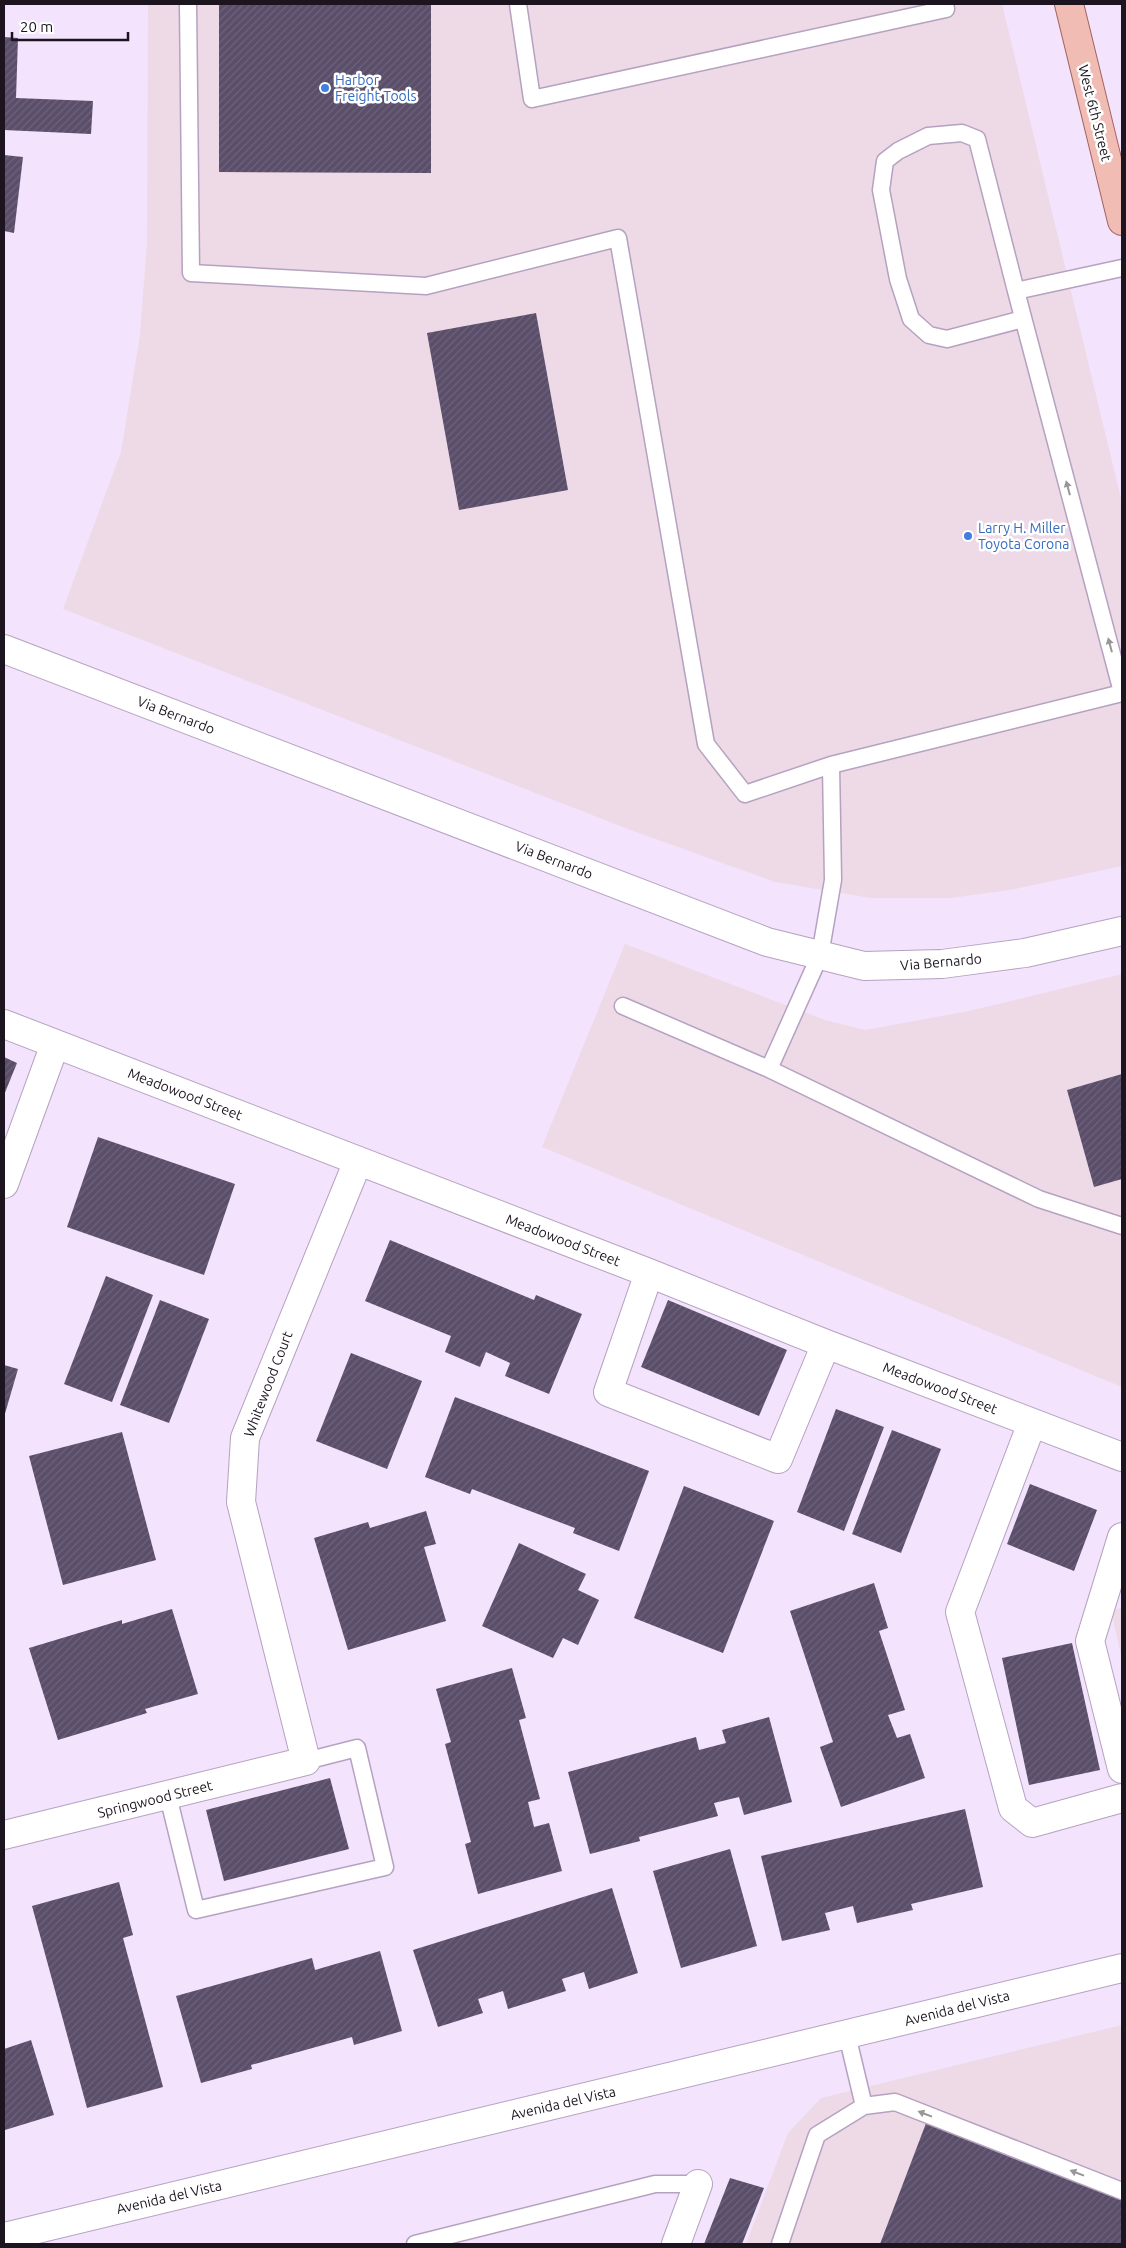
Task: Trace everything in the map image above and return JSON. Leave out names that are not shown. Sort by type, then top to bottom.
[{"type":"main road","name":"West 6th Street","points":[[1069,4],[1122,221]]},
{"type":"street","name":"Via Bernardo","points":[[4,649],[767,942],[864,966],[942,964],[1025,953],[1122,931]]},
{"type":"street","name":"Meadowood Street","points":[[4,1024],[650,1273],[826,1344],[1122,1457]]},
{"type":"street","points":[[4,1184],[55,1044]]},
{"type":"street","name":"Whitewood Court","points":[[306,1761],[241,1502],[245,1438],[358,1161]]},
{"type":"street","points":[[650,1273],[608,1392],[778,1459],[826,1344]]},
{"type":"street","points":[[1032,1423],[960,1612],[1013,1808],[1032,1823],[1122,1798]]},
{"type":"street","points":[[1122,1537],[1090,1641],[1122,1769]]},
{"type":"street","name":"Springwood Street","points":[[4,1834],[168,1796],[306,1761]]},
{"type":"street","name":"Avenida del Vista","points":[[4,2237],[1122,1968]]},
{"type":"street","points":[[676,2244],[698,2184]]},
{"type":"lane","points":[[188,4],[191,273],[426,286],[618,238],[706,744],[745,794],[831,765],[1122,692],[977,139],[962,132],[928,136],[898,151],[885,161],[881,190],[898,279],[911,319],[929,335],[947,339],[1024,320]]},
{"type":"lane","points":[[518,4],[532,99],[946,9],[945,4]]},
{"type":"lane","points":[[1016,291],[1122,268]]},
{"type":"lane","points":[[769,1069],[820,955],[833,880],[831,765]]},
{"type":"lane","points":[[622,1006],[769,1069],[1039,1199],[1122,1226]]},
{"type":"lane","points":[[168,1796],[196,1910],[385,1867],[357,1748],[306,1761]]},
{"type":"lane","points":[[846,2035],[864,2106]]},
{"type":"lane","points":[[780,2244],[817,2135],[864,2106],[895,2102],[1122,2190]]},
{"type":"lane","points":[[415,2244],[655,2184],[698,2184]]},
{"type":"shaded area","points":[[148,4],[1002,4],[1122,503],[1122,866],[1010,890],[950,898],[871,898],[775,882],[628,829],[63,609],[121,452],[140,335],[147,243]]},
{"type":"shaded area","points":[[625,944],[825,1020],[865,1030],[969,1011],[1122,974],[1122,1387],[542,1147]]},
{"type":"shaded area","points":[[1122,1608],[1122,1660],[1111,1610]]},
{"type":"shaded area","points":[[1122,2025],[1122,2244],[746,2244],[788,2133],[821,2098]]},
{"type":"building","name":"Harbor Freight Tools","points":[[219,4],[431,4],[431,173],[219,172]]},
{"type":"building","points":[[4,37],[18,38],[16,98],[93,101],[91,134],[4,130]]},
{"type":"building","points":[[4,155],[23,157],[14,233],[4,231]]},
{"type":"building","points":[[536,313],[568,490],[459,510],[427,333]]},
{"type":"building","points":[[4,1057],[17,1063],[4,1095]]},
{"type":"building","points":[[1122,1074],[1122,1179],[1094,1187],[1067,1090]]},
{"type":"building","points":[[98,1137],[235,1184],[204,1275],[67,1227]]},
{"type":"building","points":[[390,1240],[534,1300],[536,1295],[582,1314],[549,1394],[505,1376],[510,1363],[486,1352],[480,1367],[445,1352],[451,1336],[365,1301]]},
{"type":"building","points":[[106,1276],[153,1295],[112,1402],[64,1384]]},
{"type":"building","points":[[160,1300],[209,1319],[169,1423],[120,1405]]},
{"type":"building","points":[[668,1300],[787,1350],[759,1416],[641,1367]]},
{"type":"building","points":[[351,1353],[422,1381],[387,1469],[316,1441]]},
{"type":"building","points":[[4,1365],[18,1369],[4,1417]]},
{"type":"building","points":[[455,1397],[649,1471],[619,1551],[573,1533],[575,1528],[472,1489],[470,1494],[425,1477]]},
{"type":"building","points":[[836,1409],[884,1427],[844,1531],[797,1512]]},
{"type":"building","points":[[892,1430],[941,1449],[901,1553],[852,1534]]},
{"type":"building","points":[[122,1432],[156,1560],[63,1585],[29,1456]]},
{"type":"building","points":[[1030,1484],[1097,1510],[1074,1571],[1007,1544]]},
{"type":"building","points":[[684,1486],[774,1521],[723,1653],[634,1618]]},
{"type":"building","points":[[426,1511],[436,1544],[424,1547],[446,1621],[348,1650],[314,1538],[368,1522],[370,1528]]},
{"type":"building","points":[[519,1543],[586,1574],[578,1590],[599,1600],[578,1645],[563,1638],[553,1658],[482,1626]]},
{"type":"building","points":[[874,1583],[888,1628],[879,1631],[905,1710],[888,1715],[897,1738],[910,1734],[925,1778],[841,1807],[820,1747],[833,1742],[790,1611]]},
{"type":"building","points":[[172,1609],[198,1694],[145,1709],[147,1713],[58,1740],[29,1648],[122,1620],[122,1624]]},
{"type":"building","points":[[1072,1643],[1100,1770],[1029,1785],[1002,1658]]},
{"type":"building","points":[[512,1668],[526,1718],[519,1720],[540,1799],[528,1802],[534,1827],[549,1823],[562,1871],[478,1894],[465,1844],[471,1842],[445,1744],[451,1742],[436,1689]]},
{"type":"building","points":[[769,1717],[792,1802],[744,1815],[739,1797],[714,1803],[718,1816],[639,1837],[640,1841],[590,1854],[568,1772],[696,1737],[699,1750],[726,1743],[722,1730]]},
{"type":"building","points":[[330,1778],[349,1849],[224,1881],[206,1810]]},
{"type":"building","points":[[965,1809],[983,1887],[911,1904],[913,1910],[857,1923],[853,1906],[825,1913],[830,1930],[782,1941],[761,1856]]},
{"type":"building","points":[[730,1849],[757,1946],[681,1968],[653,1871]]},
{"type":"building","points":[[119,1882],[133,1935],[123,1938],[163,2087],[87,2108],[32,1906]]},
{"type":"building","points":[[612,1888],[638,1973],[589,1989],[584,1972],[562,1979],[566,1991],[508,2009],[503,1991],[478,1999],[483,2013],[438,2027],[413,1950]]},
{"type":"building","points":[[380,1951],[402,2031],[354,2045],[352,2037],[251,2065],[252,2069],[201,2083],[176,1996],[312,1958],[315,1970]]},
{"type":"building","points":[[31,2040],[54,2115],[5,2130],[4,2049]]},
{"type":"building","points":[[928,2118],[1122,2194],[1122,2244],[880,2244]]},
{"type":"building","points":[[730,2178],[764,2188],[742,2244],[704,2244]]},
{"type":"place","name":"Harbor Freight Tools","points":[[325,88]]},
{"type":"place","name":"Larry H. Miller Toyota Corona","points":[[968,536]]}]
